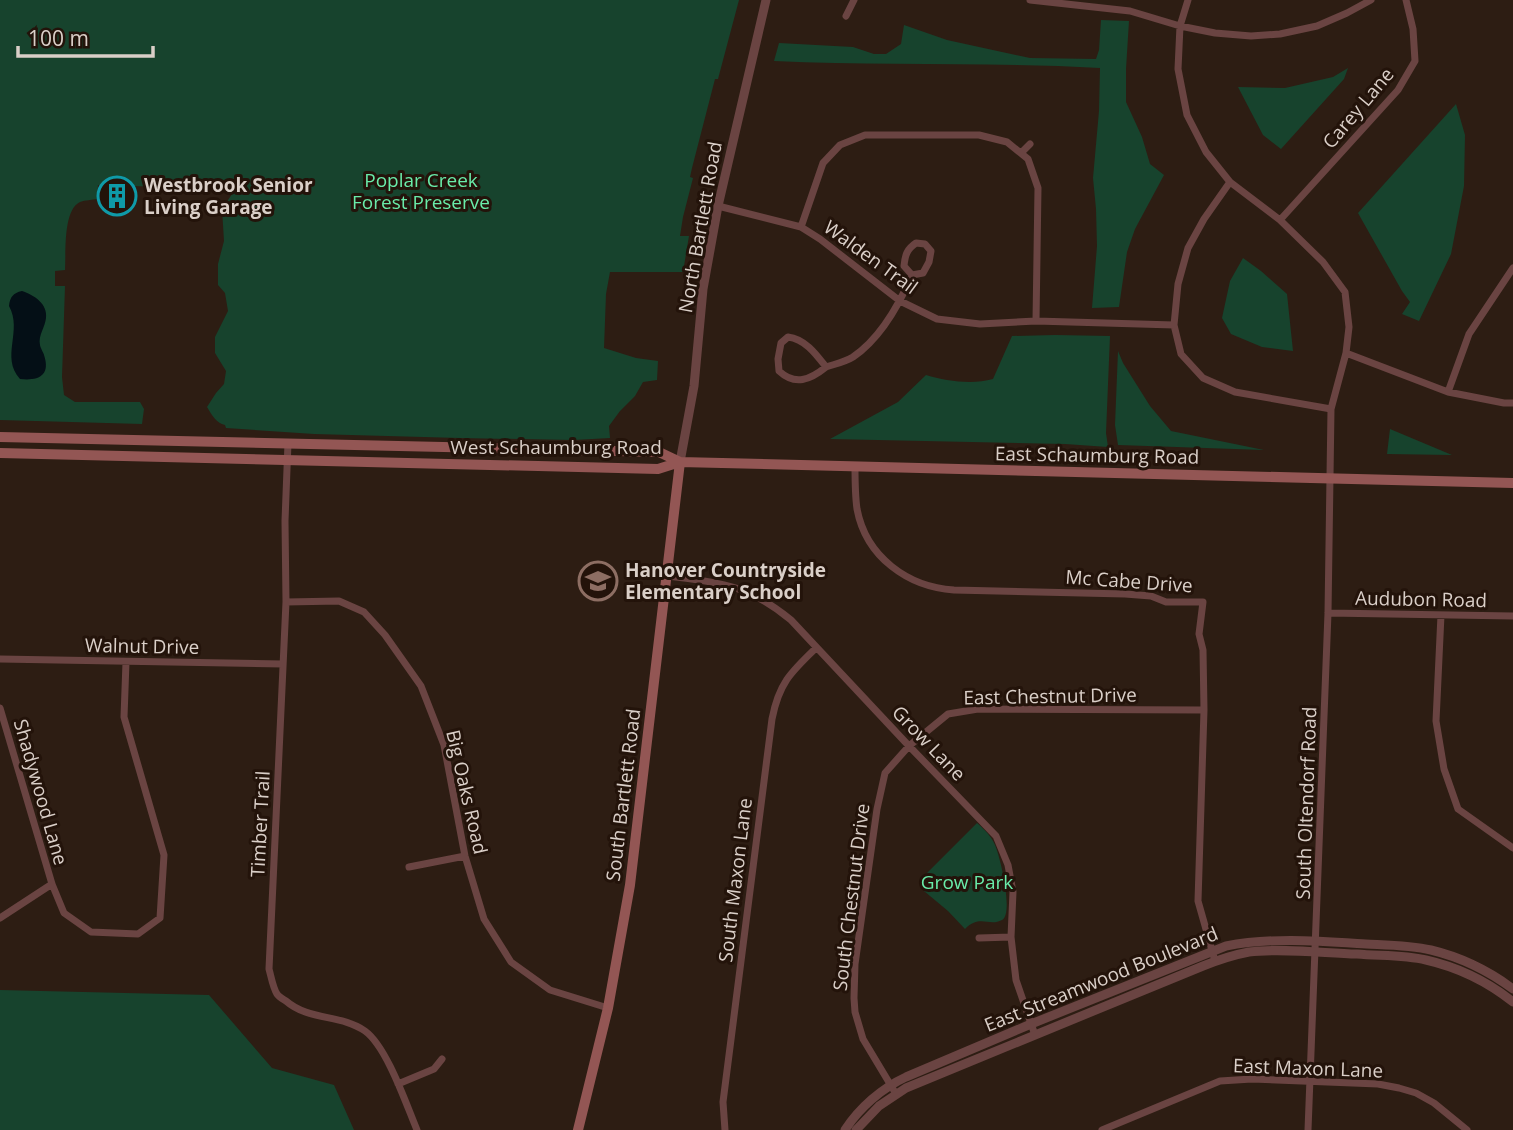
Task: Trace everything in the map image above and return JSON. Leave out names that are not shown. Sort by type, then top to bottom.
[{"type":"main road","name":"West Schaumburg Road","points":[[0,437],[659,452],[681,462]]},
{"type":"main road","name":"West Schaumburg Road","points":[[0,453],[658,469],[681,462]]},
{"type":"main road","name":"East Schaumburg Road","points":[[681,462],[1513,482]]},
{"type":"main road","name":"South Bartlett Road","points":[[579,1130],[608,1009],[630,885],[681,462]]},
{"type":"street","name":"North Bartlett Road","points":[[681,462],[694,386],[703,289],[718,206],[766,0]]},
{"type":"street","points":[[846,16],[854,0]]},
{"type":"street","points":[[1030,0],[1130,10],[1180,26],[1251,36],[1280,34],[1317,26],[1371,0]]},
{"type":"street","name":"South Oltendorf Road","points":[[1188,0],[1180,26],[1178,69],[1187,116],[1206,152],[1230,181],[1280,220],[1323,262],[1345,292],[1349,327],[1346,353],[1331,410],[1328,613],[1308,1130]]},
{"type":"street","name":"Carey Lane","points":[[1280,220],[1398,90],[1415,61],[1413,29],[1406,0]]},
{"type":"street","points":[[800,227],[823,163],[840,145],[865,135],[979,135],[1007,142],[1028,159],[1038,188],[1037,321]]},
{"type":"street","points":[[1021,153],[1030,144]]},
{"type":"street","points":[[1230,181],[1188,248],[1178,284],[1174,325],[1181,354],[1203,378],[1235,392],[1331,410]]},
{"type":"street","name":"Walden Trail","points":[[718,206],[800,227],[820,239],[900,301],[937,319],[980,324],[1037,321],[1174,325]]},
{"type":"street","points":[[916,243],[925,244],[930,251],[929,262],[923,274],[912,275],[904,266],[905,256],[916,243]]},
{"type":"street","points":[[1448,392],[1469,334],[1513,268]]},
{"type":"street","points":[[826,367],[797,338],[788,337],[780,343],[779,371],[787,378],[803,380],[826,367],[850,359],[867,345],[900,301],[912,275]]},
{"type":"street","points":[[1346,353],[1448,392],[1513,403]]},
{"type":"street","name":"Timber Trail","points":[[288,443],[286,602],[268,969],[277,994],[294,1009],[315,1016],[349,1021],[367,1032],[382,1051],[417,1130]]},
{"type":"street","name":"Mc Cabe Drive","points":[[855,466],[858,512],[868,539],[886,561],[914,581],[954,590],[1125,594],[1150,596],[1166,602],[1203,602],[1199,634],[1203,650],[1204,710],[1198,901],[1214,956]]},
{"type":"street","name":"Grow Lane","points":[[667,576],[723,583],[753,594],[791,620],[996,836],[1008,865],[1013,891],[1011,937],[1016,980],[1035,1035]]},
{"type":"street","name":"Big Oaks Road","points":[[286,602],[339,601],[364,612],[385,635],[421,685],[444,745],[465,856],[484,919],[511,962],[550,990],[608,1009]]},
{"type":"street","name":"Audubon Road","points":[[1328,613],[1513,616]]},
{"type":"street","points":[[1441,615],[1436,721],[1444,769],[1458,809],[1513,848]]},
{"type":"street","name":"South Maxon Lane","points":[[725,1130],[723,1102],[772,719],[788,676],[816,648]]},
{"type":"street","name":"Walnut Drive","points":[[0,659],[283,664]]},
{"type":"street","name":"Shadywood Lane","points":[[0,708],[52,884],[64,913],[91,932],[138,934],[160,918],[164,855],[124,716],[126,662]]},
{"type":"street","name":"East Chestnut Drive","points":[[909,746],[948,715],[978,709],[1204,710]]},
{"type":"street","name":"South Chestnut Drive","points":[[893,1090],[863,1039],[855,1012],[853,984],[877,809],[885,773],[909,746]]},
{"type":"street","points":[[410,867],[465,856]]},
{"type":"street","points":[[0,918],[52,884]]},
{"type":"street","points":[[979,937],[1011,937]]},
{"type":"street","name":"East Streamwood Boulevard","points":[[845,1130],[858,1113],[893,1090],[1035,1035],[1214,956],[1226,946],[1255,942],[1316,941],[1432,950],[1474,965],[1513,989]]},
{"type":"street","name":"East Streamwood Boulevard","points":[[856,1130],[906,1077],[1031,1024],[1214,956],[1253,952],[1315,953],[1396,956],[1426,960],[1456,969],[1479,980],[1513,1002]]},
{"type":"street","points":[[398,1084],[434,1069],[442,1059]]},
{"type":"street","name":"East Maxon Lane","points":[[1102,1130],[1220,1081],[1252,1079],[1378,1084],[1399,1088],[1434,1102],[1467,1130]]},
{"type":"green space","name":"Poplar Creek Forest Preserve","points":[[0,0],[739,0],[690,177],[693,178],[680,236],[689,236],[683,272],[610,272],[606,294],[604,348],[636,358],[658,361],[657,380],[643,382],[635,396],[609,426],[610,438],[460,438],[314,434],[226,428],[207,407],[224,384],[226,371],[215,353],[215,337],[228,311],[225,293],[218,285],[218,264],[224,241],[222,209],[232,194],[232,189],[98,185],[97,199],[80,202],[71,213],[65,270],[55,271],[55,286],[65,286],[62,377],[64,395],[75,402],[140,402],[144,409],[142,424],[0,420]]},
{"type":"green space","points":[[1101,20],[1129,21],[1126,102],[1142,137],[1150,164],[1164,175],[1135,229],[1127,252],[1119,307],[1092,308],[1097,246],[1093,178],[1100,68],[774,61],[779,43],[853,47],[874,54],[886,54],[901,44],[904,25],[947,40],[1030,58],[1096,59]]},
{"type":"green space","points":[[1348,68],[1344,79],[1281,149],[1263,135],[1238,87],[1285,88],[1333,77]]},
{"type":"green space","points":[[1456,104],[1465,135],[1464,186],[1451,254],[1419,321],[1402,314],[1410,302],[1358,213]]},
{"type":"green space","points":[[1243,258],[1287,294],[1293,351],[1262,347],[1231,334],[1222,318],[1230,281]]},
{"type":"green space","points":[[1012,336],[1110,336],[1106,433],[1108,447],[830,439],[898,402],[926,375],[959,382],[993,379]]},
{"type":"green space","points":[[1118,351],[1150,406],[1171,431],[1264,450],[1118,445],[1115,425]]},
{"type":"green space","points":[[1390,429],[1452,455],[1387,454]]},
{"type":"green space","name":"Grow Park","points":[[977,823],[990,836],[997,851],[1003,872],[1007,907],[1002,920],[975,922],[965,929],[924,891],[924,876]]},
{"type":"green space","points":[[0,990],[209,995],[272,1068],[334,1085],[354,1130],[0,1130]]},
{"type":"shaded area","points":[[22,291],[39,301],[46,313],[40,346],[46,368],[41,376],[32,379],[20,379],[12,362],[14,325],[9,306],[12,296]]},
{"type":"place","name":"Westbrook Senior Living Garage","points":[[117,196]]},
{"type":"place","name":"Hanover Countryside Elementary School","points":[[598,581]]}]
